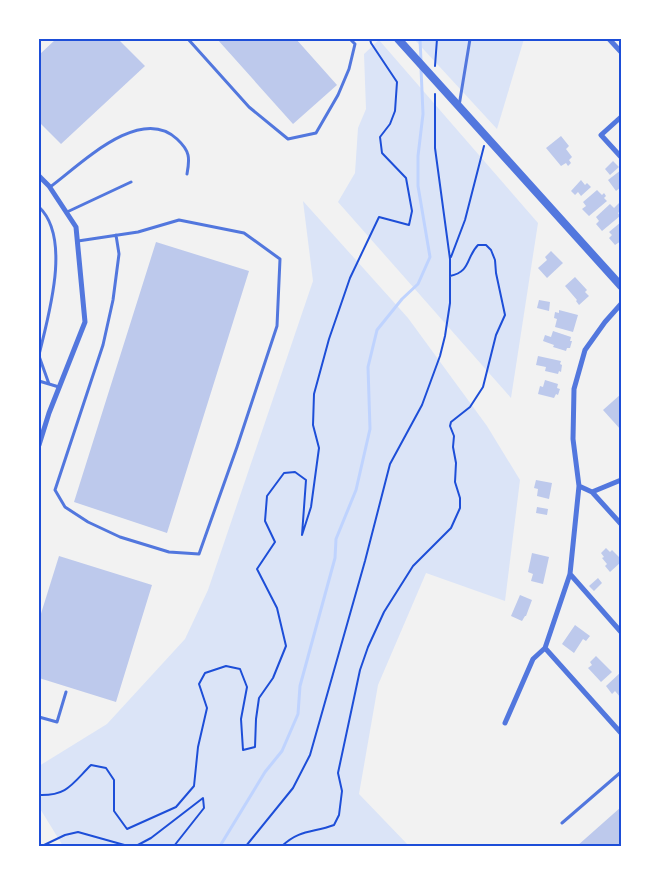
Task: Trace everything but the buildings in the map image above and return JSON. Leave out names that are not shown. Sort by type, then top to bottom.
[{"type":"street","points":[[398,39],[621,286]]},
{"type":"street","points":[[609,39],[621,52]]},
{"type":"street","points":[[621,117],[602,135],[621,157]]},
{"type":"street","points":[[39,176],[50,188],[76,227],[85,322],[39,442]]},
{"type":"street","points":[[505,723],[533,659],[545,648],[570,574],[579,486],[573,439],[574,389],[585,350],[605,322],[621,304]]},
{"type":"street","points":[[592,492],[621,480]]},
{"type":"street","points":[[579,486],[592,492],[621,524]]},
{"type":"street","points":[[570,574],[621,632]]},
{"type":"street","points":[[545,648],[621,733]]},
{"type":"lane","points":[[188,39],[249,107],[288,140],[316,133],[338,95],[349,69],[354,44],[350,39]]},
{"type":"lane","points":[[459,107],[470,39]]},
{"type":"lane","points":[[50,188],[109,143],[126,134],[144,128],[158,129],[171,134],[185,146],[190,160],[187,174]]},
{"type":"lane","points":[[66,212],[131,182]]},
{"type":"lane","points":[[39,207],[53,232],[56,265],[39,356],[49,384]]},
{"type":"lane","points":[[77,241],[116,235],[138,232],[180,220],[244,233],[280,259],[277,326],[199,554],[169,552],[120,537],[88,522],[66,507],[55,490],[103,344],[113,300],[119,254],[116,235]]},
{"type":"lane","points":[[39,381],[59,387]]},
{"type":"lane","points":[[39,717],[57,722],[66,692]]},
{"type":"lane","points":[[562,823],[621,772]]},
{"type":"path","points":[[39,795],[51,795],[64,791],[90,765],[106,768],[114,780],[114,811],[127,829],[176,806],[194,786],[198,747],[208,708],[199,684],[205,673],[226,666],[240,669],[247,687],[241,719],[243,750],[255,747],[259,698],[273,678],[286,646],[277,608],[257,568],[274,542],[265,521],[267,496],[284,473],[295,472],[306,480],[302,535],[311,507],[319,448],[313,425],[314,394],[328,339],[350,278],[379,217],[409,225],[412,211],[406,178],[382,153],[380,137],[390,124],[395,111],[397,82],[370,39]]},
{"type":"path","points":[[435,74],[437,39]]},
{"type":"path","points":[[246,846],[293,788],[312,747],[365,561],[390,464],[422,404],[440,356],[450,303],[450,259],[435,148],[435,93]]},
{"type":"path","points":[[450,259],[465,220],[486,137]]},
{"type":"path","points":[[282,846],[289,839],[304,832],[334,824],[339,815],[342,791],[338,773],[360,670],[368,647],[384,612],[413,566],[451,528],[460,508],[460,498],[455,482],[454,436],[450,426],[451,422],[470,408],[483,387],[496,335],[505,315],[495,260],[491,250],[486,245],[478,246],[473,251],[464,269],[450,276]]},
{"type":"path","points":[[136,846],[151,838],[203,798],[204,808],[174,846]]},
{"type":"path","points":[[42,846],[65,835],[78,832],[128,846]]},
{"type":"shaded area","points":[[414,39],[524,39],[497,129]]},
{"type":"shaded area","points":[[379,40],[538,223],[511,398],[338,202],[355,173],[358,128],[366,109],[364,54]]},
{"type":"shaded area","points":[[303,201],[408,318],[487,426],[520,480],[505,601],[426,573],[378,685],[359,794],[409,846],[63,846],[39,807],[39,766],[107,724],[185,639],[208,590],[313,281]]},
{"type":"waterway","points":[[420,39],[421,61]]},
{"type":"waterway","points":[[220,846],[265,772],[282,751],[298,714],[300,686],[335,558],[336,539],[356,490],[370,429],[368,367],[377,330],[402,299],[418,284],[430,257],[418,186],[418,156],[423,114],[421,68]]}]
